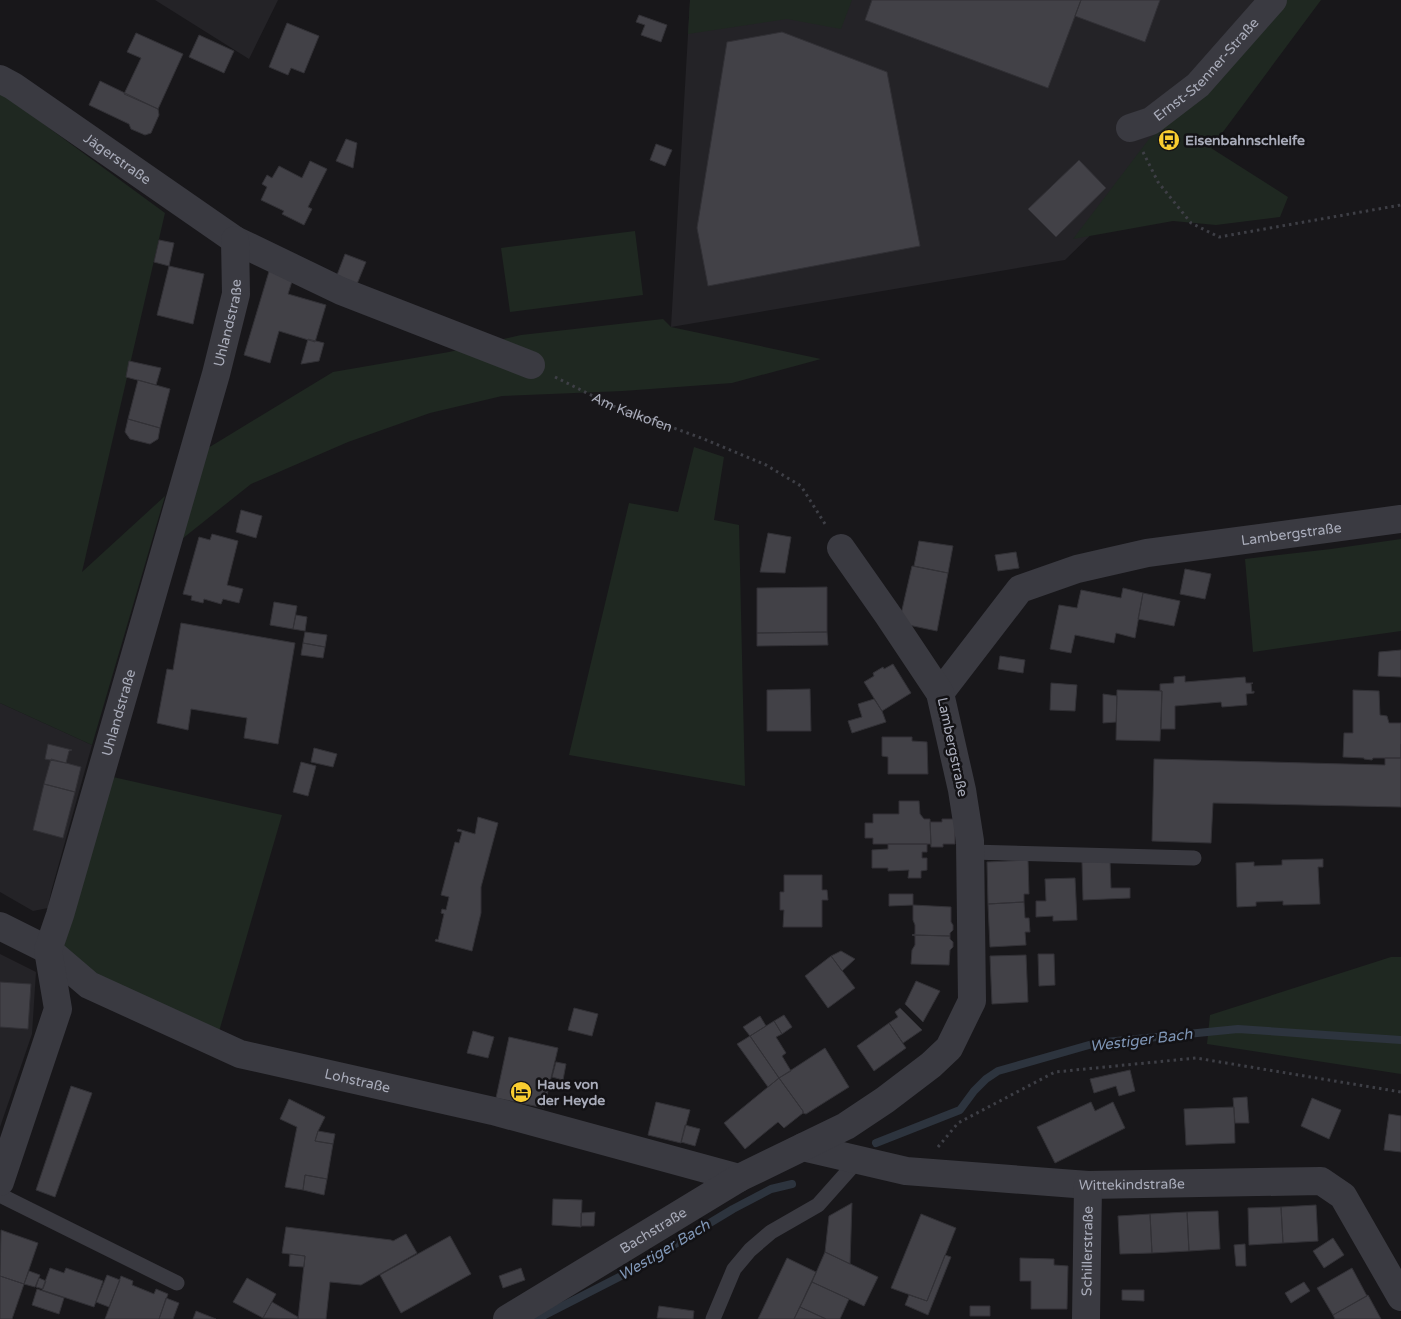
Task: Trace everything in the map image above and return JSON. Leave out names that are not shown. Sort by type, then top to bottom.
[{"type":"street","name":"Ernst-Stenner-Straße","points":[[1130,128],[1151,121],[1198,85],[1272,0]]},
{"type":"street","name":"Jägerstraße","points":[[0,79],[13,86],[235,240]]},
{"type":"street","points":[[235,240],[341,291],[531,365]]},
{"type":"street","name":"Uhlandstraße","points":[[0,1182],[58,1009],[48,950],[69,886],[216,374],[236,294],[235,240]]},
{"type":"street","name":"Lambergstraße","points":[[803,1147],[846,1126],[931,1065],[948,1048],[972,1000],[970,852],[962,790],[940,693],[1020,589],[1077,569],[1147,553],[1401,519]]},
{"type":"street","points":[[841,548],[888,614],[940,693]]},
{"type":"street","name":"Lohstraße","points":[[0,926],[48,950],[89,985],[240,1054],[493,1111],[739,1178]]},
{"type":"street","name":"Wittekindstraße","points":[[803,1147],[906,1171],[1088,1185],[1321,1181],[1343,1196],[1401,1297]]},
{"type":"street","name":"Bachstraße","points":[[507,1319],[739,1178],[803,1147]]},
{"type":"street","name":"Schillerstraße","points":[[1086,1319],[1088,1185]]},
{"type":"lane","points":[[970,852],[1194,858]]},
{"type":"lane","points":[[713,1319],[734,1269],[750,1250],[771,1232],[818,1205],[858,1160]]},
{"type":"lane","points":[[0,1194],[177,1283]]},
{"type":"path","points":[[1130,128],[1158,182],[1191,223],[1220,237],[1401,205]]},
{"type":"path","name":"Am Kalkofen","points":[[531,365],[614,406],[704,439],[766,465],[780,473],[801,486],[841,548]]},
{"type":"path","points":[[958,1123],[1055,1072],[1196,1058],[1401,1092]]},
{"type":"shaded area","points":[[155,0],[278,0],[249,59]]},
{"type":"shaded area","points":[[690,0],[1306,0],[1216,113],[1065,260],[671,327]]},
{"type":"shaded area","points":[[690,0],[852,0],[841,29],[787,19],[688,34]]},
{"type":"shaded area","points":[[1280,0],[1321,0],[1211,148],[1288,197],[1280,217],[1216,225],[1173,221],[1073,239],[1149,139],[1209,92]]},
{"type":"shaded area","points":[[0,92],[165,213],[82,572],[165,496],[92,745],[0,703]]},
{"type":"shaded area","points":[[635,231],[643,295],[510,312],[501,248]]},
{"type":"shaded area","points":[[663,319],[671,327],[821,359],[732,383],[623,391],[502,396],[430,413],[348,442],[251,484],[182,539],[208,448],[333,372],[449,352],[521,335]]},
{"type":"shaded area","points":[[694,447],[724,457],[714,520],[739,525],[745,786],[569,755],[629,503],[678,512]]},
{"type":"shaded area","points":[[1401,539],[1401,631],[1253,652],[1245,559]]},
{"type":"shaded area","points":[[0,703],[92,745],[48,908],[33,911],[0,892]]},
{"type":"shaded area","points":[[113,777],[282,815],[218,1035],[98,977],[62,947]]},
{"type":"shaded area","points":[[0,954],[36,972],[32,1034],[0,1127]]},
{"type":"shaded area","points":[[1391,957],[1401,957],[1401,1074],[1207,1044],[1210,1015]]},
{"type":"building","points":[[872,0],[1081,0],[1048,88],[865,20]]},
{"type":"building","points":[[1081,0],[1160,0],[1145,42],[1075,16]]},
{"type":"building","points":[[639,15],[667,25],[661,42],[641,35],[645,25],[636,22]]},
{"type":"building","points":[[287,23],[319,36],[304,73],[291,68],[288,75],[269,67]]},
{"type":"building","points":[[782,32],[887,72],[920,246],[708,286],[697,228],[727,42]]},
{"type":"building","points":[[136,33],[183,54],[158,109],[124,94],[141,58],[127,52]]},
{"type":"building","points":[[199,35],[234,51],[224,73],[189,57]]},
{"type":"building","points":[[100,81],[158,109],[159,115],[151,133],[145,135],[131,129],[129,124],[89,105]]},
{"type":"building","points":[[346,139],[357,143],[353,168],[336,161]]},
{"type":"building","points":[[656,144],[672,150],[665,166],[650,160]]},
{"type":"building","points":[[1079,160],[1106,188],[1056,237],[1028,209]]},
{"type":"building","points":[[310,161],[327,169],[308,207],[312,209],[304,225],[282,214],[284,211],[261,200],[267,187],[262,184],[267,175],[272,178],[279,166],[302,178]]},
{"type":"building","points":[[159,240],[174,243],[169,266],[154,262]]},
{"type":"building","points":[[345,254],[366,262],[357,284],[337,275]]},
{"type":"building","points":[[169,266],[204,274],[193,324],[157,315]]},
{"type":"building","points":[[270,268],[294,275],[288,294],[326,305],[315,342],[279,331],[270,363],[244,355]]},
{"type":"building","points":[[308,339],[324,343],[319,361],[301,364]]},
{"type":"building","points":[[129,361],[161,368],[156,385],[126,377]]},
{"type":"building","points":[[138,380],[170,389],[160,428],[128,419]]},
{"type":"building","points":[[128,419],[160,428],[158,439],[150,444],[130,439],[125,432]]},
{"type":"building","points":[[241,510],[262,516],[256,538],[236,532]]},
{"type":"building","points":[[768,533],[791,537],[785,573],[760,572]]},
{"type":"building","points":[[212,534],[238,541],[227,585],[243,589],[239,603],[223,599],[221,604],[204,599],[203,603],[191,600],[192,596],[183,594],[199,537],[210,540]]},
{"type":"building","points":[[919,541],[953,546],[948,573],[914,566]]},
{"type":"building","points":[[1016,552],[1019,568],[998,571],[995,555]]},
{"type":"building","points":[[912,566],[948,573],[937,631],[899,623]]},
{"type":"building","points":[[1185,569],[1211,574],[1205,599],[1180,594]]},
{"type":"building","points":[[827,587],[827,632],[757,633],[757,588]]},
{"type":"building","points":[[1123,588],[1143,593],[1135,638],[1116,633],[1114,643],[1075,635],[1071,653],[1050,649],[1059,605],[1077,608],[1081,590],[1121,598]]},
{"type":"building","points":[[1143,593],[1180,601],[1174,626],[1138,619]]},
{"type":"building","points":[[274,602],[297,606],[293,629],[270,625]]},
{"type":"building","points":[[296,615],[307,617],[305,631],[293,629]]},
{"type":"building","points":[[181,623],[295,643],[278,744],[244,738],[247,718],[191,709],[188,730],[157,723],[167,669],[173,670]]},
{"type":"building","points":[[305,632],[327,635],[325,647],[303,643]]},
{"type":"building","points":[[827,632],[828,645],[757,646],[757,633]]},
{"type":"building","points":[[303,643],[325,647],[323,658],[301,655]]},
{"type":"building","points":[[1401,650],[1401,677],[1378,676],[1379,652]]},
{"type":"building","points":[[1000,656],[1025,660],[1023,673],[998,669]]},
{"type":"building","points":[[893,664],[911,693],[882,711],[864,682],[874,676],[873,673]]},
{"type":"building","points":[[1185,676],[1185,682],[1245,677],[1246,683],[1253,683],[1251,684],[1252,692],[1254,691],[1254,693],[1246,694],[1247,705],[1222,707],[1221,702],[1175,706],[1175,729],[1161,729],[1162,691],[1160,691],[1160,684],[1174,683],[1174,677]]},
{"type":"building","points":[[1051,683],[1077,685],[1075,711],[1050,710]]},
{"type":"building","points":[[810,689],[811,731],[767,731],[767,690]]},
{"type":"building","points":[[1117,690],[1162,691],[1160,741],[1116,740]]},
{"type":"building","points":[[1353,690],[1379,691],[1380,715],[1387,716],[1389,723],[1401,723],[1401,758],[1373,758],[1372,760],[1343,757],[1344,733],[1353,733]]},
{"type":"building","points":[[1103,694],[1117,696],[1116,722],[1103,723]]},
{"type":"building","points":[[874,699],[882,711],[886,722],[852,733],[848,721],[862,717],[858,704]]},
{"type":"building","points":[[882,737],[912,737],[912,741],[927,742],[928,774],[888,774],[888,757],[882,756]]},
{"type":"building","points":[[48,744],[72,750],[69,751],[66,763],[45,759]]},
{"type":"building","points":[[314,748],[337,754],[333,767],[311,762]]},
{"type":"building","points":[[1385,758],[1401,758],[1401,807],[1213,803],[1211,843],[1152,841],[1154,759],[1385,765]]},
{"type":"building","points":[[51,759],[81,767],[75,792],[44,784]]},
{"type":"building","points":[[301,762],[316,766],[308,796],[293,792]]},
{"type":"building","points":[[44,784],[75,792],[63,838],[33,830]]},
{"type":"building","points":[[899,801],[919,801],[920,814],[924,819],[930,819],[931,844],[873,844],[873,838],[865,838],[865,823],[873,823],[873,814],[899,814]]},
{"type":"building","points":[[478,817],[498,823],[481,887],[481,913],[472,951],[435,941],[436,939],[438,940],[444,914],[441,913],[442,909],[446,910],[449,897],[441,895],[455,842],[459,843],[462,832],[457,831],[458,829],[475,834]]},
{"type":"building","points":[[942,819],[955,819],[955,844],[931,847],[930,822],[942,822]]},
{"type":"building","points":[[888,844],[927,844],[927,852],[922,852],[922,858],[927,858],[927,870],[921,871],[921,878],[908,878],[909,870],[888,871],[888,868],[872,868],[872,850],[888,849]]},
{"type":"building","points":[[1323,859],[1323,867],[1318,867],[1320,904],[1283,905],[1283,901],[1256,902],[1256,906],[1237,907],[1236,863],[1254,862],[1254,866],[1282,865],[1282,860]]},
{"type":"building","points":[[1028,860],[1029,894],[1024,894],[1024,902],[988,904],[987,862]]},
{"type":"building","points":[[1110,861],[1111,888],[1130,888],[1130,898],[1083,900],[1082,862]]},
{"type":"building","points":[[784,875],[822,875],[822,890],[827,890],[828,900],[822,900],[822,927],[783,927],[784,910],[780,910],[780,892],[784,892]]},
{"type":"building","points":[[1075,878],[1077,920],[1053,921],[1053,916],[1036,917],[1036,901],[1046,901],[1045,879]]},
{"type":"building","points":[[889,894],[913,894],[913,905],[889,906]]},
{"type":"building","points":[[1024,902],[1025,918],[1029,918],[1030,932],[1025,932],[1026,945],[990,947],[988,904]]},
{"type":"building","points":[[913,905],[951,907],[953,930],[950,936],[912,935],[915,934]]},
{"type":"building","points":[[912,935],[950,936],[953,947],[950,950],[949,965],[911,964],[912,950],[915,945],[915,936]]},
{"type":"building","points":[[841,951],[855,959],[842,971],[831,956]]},
{"type":"building","points":[[1038,954],[1054,954],[1055,985],[1039,986]]},
{"type":"building","points":[[1026,955],[1028,1002],[992,1004],[990,956]]},
{"type":"building","points":[[831,956],[855,988],[828,1008],[805,976]]},
{"type":"building","points":[[916,981],[940,991],[923,1022],[905,1004]]},
{"type":"building","points":[[0,982],[31,984],[28,1029],[0,1027]]},
{"type":"building","points":[[574,1008],[598,1014],[592,1036],[568,1030]]},
{"type":"building","points":[[900,1008],[922,1030],[903,1043],[889,1023],[898,1017],[895,1012]]},
{"type":"building","points":[[784,1015],[792,1027],[782,1034],[774,1021]]},
{"type":"building","points":[[760,1016],[766,1026],[750,1036],[743,1027]]},
{"type":"building","points":[[774,1021],[782,1034],[776,1037],[786,1053],[782,1056],[791,1071],[779,1078],[750,1036]]},
{"type":"building","points":[[889,1023],[906,1048],[874,1071],[857,1046]]},
{"type":"building","points":[[473,1031],[494,1037],[488,1058],[467,1053]]},
{"type":"building","points":[[750,1036],[779,1078],[768,1087],[737,1044]]},
{"type":"building","points":[[509,1037],[558,1048],[544,1108],[496,1098]]},
{"type":"building","points":[[825,1048],[849,1087],[806,1114],[803,1113],[779,1078]]},
{"type":"building","points":[[556,1062],[566,1064],[563,1080],[552,1077]]},
{"type":"building","points":[[1130,1070],[1135,1091],[1119,1096],[1116,1086],[1094,1093],[1090,1079]]},
{"type":"building","points":[[779,1078],[803,1113],[784,1128],[778,1122],[745,1149],[724,1123]]},
{"type":"building","points":[[71,1086],[92,1093],[55,1197],[36,1190]]},
{"type":"building","points":[[1247,1097],[1249,1123],[1235,1123],[1233,1098]]},
{"type":"building","points":[[1312,1098],[1341,1110],[1329,1139],[1301,1126]]},
{"type":"building","points":[[289,1099],[325,1117],[315,1141],[333,1144],[327,1179],[305,1175],[303,1190],[285,1187],[297,1127],[280,1119]]},
{"type":"building","points":[[656,1102],[690,1110],[681,1143],[648,1135]]},
{"type":"building","points":[[1091,1102],[1095,1111],[1113,1102],[1125,1128],[1055,1163],[1037,1127]]},
{"type":"building","points":[[1234,1107],[1235,1143],[1186,1145],[1184,1109]]},
{"type":"building","points":[[1389,1114],[1401,1116],[1401,1152],[1384,1150]]},
{"type":"building","points":[[685,1125],[700,1129],[695,1146],[681,1142]]},
{"type":"building","points":[[318,1131],[335,1134],[333,1144],[315,1141]]},
{"type":"building","points":[[305,1175],[327,1179],[324,1195],[303,1190]]},
{"type":"building","points":[[553,1199],[582,1200],[581,1227],[552,1225]]},
{"type":"building","points":[[852,1203],[850,1264],[825,1252],[829,1216]]},
{"type":"building","points":[[1316,1205],[1318,1241],[1283,1243],[1281,1207]]},
{"type":"building","points":[[1281,1207],[1283,1243],[1249,1245],[1248,1208]]},
{"type":"building","points":[[1218,1211],[1220,1249],[1189,1251],[1187,1212]]},
{"type":"building","points":[[595,1212],[594,1226],[581,1226],[581,1213]]},
{"type":"building","points":[[1187,1212],[1189,1251],[1152,1253],[1150,1214]]},
{"type":"building","points":[[921,1214],[956,1228],[927,1301],[891,1288]]},
{"type":"building","points":[[1150,1214],[1152,1253],[1120,1254],[1118,1216]]},
{"type":"building","points":[[286,1227],[393,1241],[406,1234],[417,1253],[361,1285],[330,1282],[326,1319],[298,1319],[305,1256],[282,1253]]},
{"type":"building","points":[[1,1230],[38,1243],[24,1284],[0,1276]]},
{"type":"building","points":[[450,1236],[471,1274],[401,1313],[380,1275]]},
{"type":"building","points":[[1333,1238],[1344,1255],[1324,1268],[1313,1251]]},
{"type":"building","points":[[1245,1244],[1246,1266],[1236,1266],[1234,1245]]},
{"type":"building","points":[[825,1252],[878,1277],[864,1306],[812,1282]]},
{"type":"building","points":[[290,1254],[305,1256],[304,1267],[289,1266]]},
{"type":"building","points":[[945,1255],[951,1257],[928,1315],[905,1305],[909,1295],[927,1301]]},
{"type":"building","points":[[787,1258],[816,1272],[794,1319],[758,1319]]},
{"type":"building","points":[[1020,1258],[1054,1259],[1054,1265],[1068,1266],[1067,1309],[1031,1309],[1031,1281],[1020,1281]]},
{"type":"building","points":[[50,1268],[64,1273],[66,1268],[103,1281],[94,1307],[42,1290]]},
{"type":"building","points":[[521,1268],[525,1280],[503,1288],[499,1276]]},
{"type":"building","points":[[1352,1268],[1367,1296],[1333,1315],[1317,1288]]},
{"type":"building","points":[[29,1271],[40,1275],[35,1287],[24,1284]]},
{"type":"building","points":[[107,1275],[120,1280],[109,1307],[96,1302]]},
{"type":"building","points":[[0,1276],[24,1284],[12,1319],[0,1319]]},
{"type":"building","points":[[121,1276],[133,1281],[132,1285],[154,1294],[156,1289],[168,1294],[159,1319],[105,1319]]},
{"type":"building","points":[[39,1278],[46,1281],[43,1289],[36,1287]]},
{"type":"building","points":[[247,1278],[276,1294],[263,1318],[233,1302]]},
{"type":"building","points":[[812,1282],[849,1299],[840,1319],[826,1319],[800,1307]]},
{"type":"building","points":[[1304,1282],[1310,1291],[1291,1303],[1285,1293]]},
{"type":"building","points":[[37,1289],[64,1298],[59,1314],[32,1305]]},
{"type":"building","points":[[1122,1290],[1144,1290],[1144,1301],[1122,1300]]},
{"type":"building","points":[[1368,1295],[1381,1319],[1335,1319],[1333,1315]]},
{"type":"building","points":[[166,1298],[179,1303],[173,1319],[159,1319]]},
{"type":"building","points":[[272,1302],[298,1317],[298,1319],[263,1318]]},
{"type":"building","points":[[659,1306],[694,1311],[693,1319],[657,1318]]},
{"type":"building","points":[[970,1306],[990,1306],[990,1316],[970,1316]]},
{"type":"building","points":[[800,1307],[826,1319],[794,1319]]},
{"type":"building","points":[[196,1311],[216,1319],[193,1319]]},
{"type":"waterway","name":"Westiger Bach","points":[[876,1143],[960,1110],[974,1091],[986,1079],[998,1071],[1096,1043],[1238,1029],[1401,1040]]},
{"type":"waterway","name":"Westiger Bach","points":[[537,1319],[627,1273],[733,1209],[771,1189],[792,1184]]},
{"type":"place","name":"Eisenbahnschleife","points":[[1169,140]]},
{"type":"place","name":"Haus von der Heyde","points":[[521,1092]]}]
